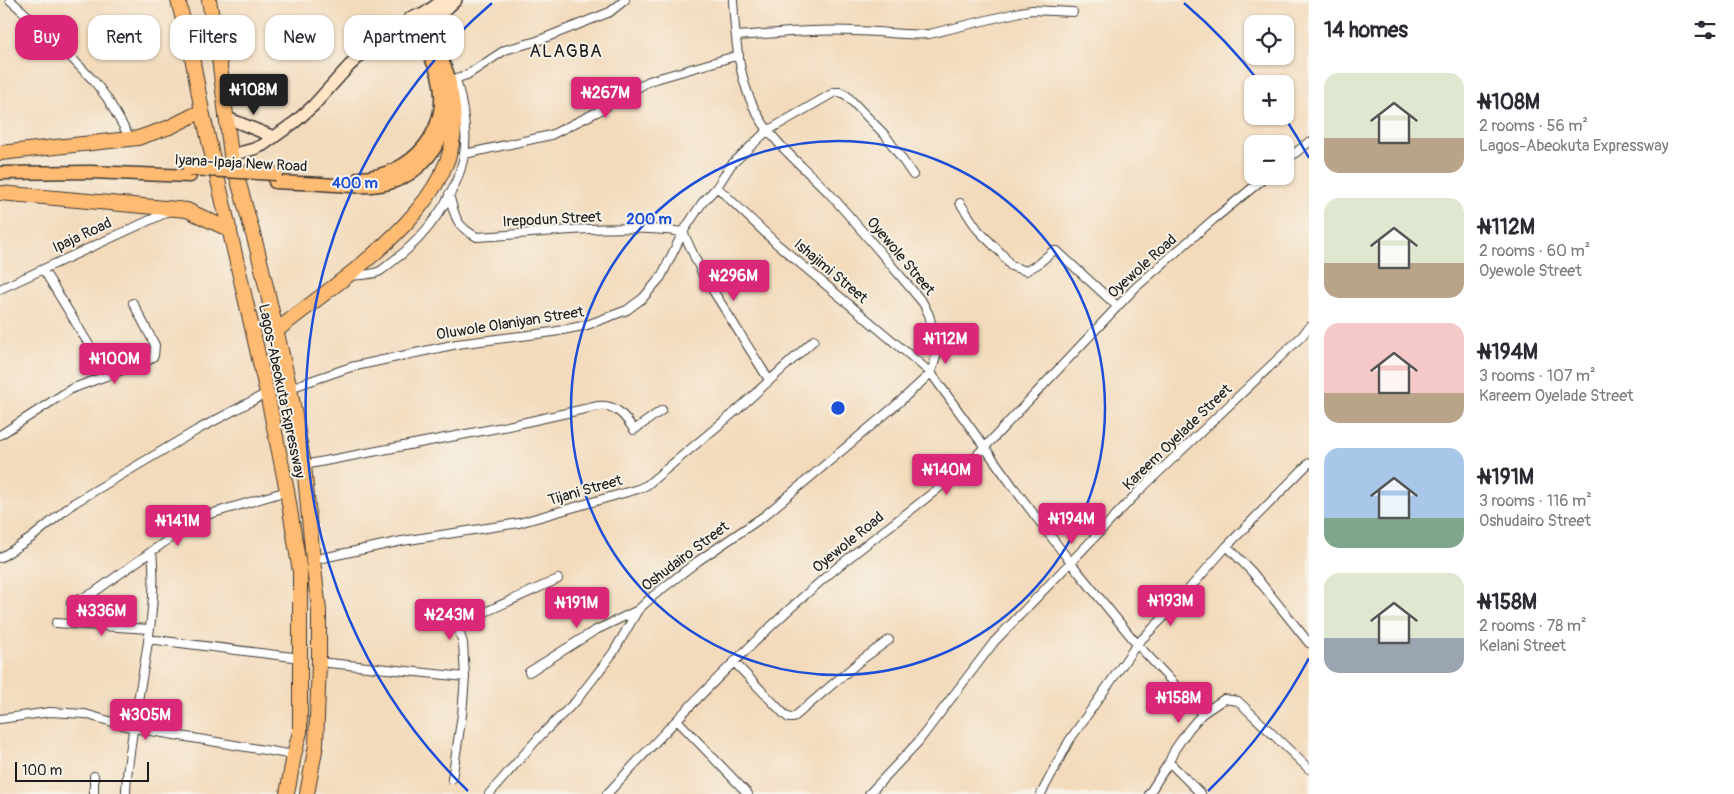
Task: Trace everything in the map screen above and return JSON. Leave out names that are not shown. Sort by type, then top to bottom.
[{"type":"highway","name":"Lagos-Abeokuta Expressway","points":[[178,0],[267,393],[287,491],[300,572],[300,732],[294,755],[288,794]]},
{"type":"highway","name":"Lagos-Abeokuta Expressway","points":[[208,0],[219,58],[231,155],[258,252],[290,388],[304,465],[319,610],[316,745],[307,794]]},
{"type":"highway","points":[[276,331],[347,277],[403,228],[420,207],[440,178],[450,153],[454,126],[452,85]]},
{"type":"highway","points":[[0,153],[138,138],[162,130],[202,111]]},
{"type":"highway","points":[[0,192],[176,208],[194,212],[230,230]]},
{"type":"main road","points":[[422,15],[443,0]]},
{"type":"main road","points":[[443,15],[456,0]]},
{"type":"main road","points":[[231,155],[254,149],[295,122],[313,106],[356,60]]},
{"type":"main road","name":"Iyana-Ipaja New Road","points":[[276,178],[367,178],[388,174],[417,154],[428,142],[440,114],[441,88],[431,60]]},
{"type":"main road","points":[[441,60],[452,85]]},
{"type":"main road","name":"Iyana-Ipaja New Road","points":[[0,165],[112,166],[357,186],[388,184],[402,178],[427,158],[437,146],[447,122],[452,85]]},
{"type":"main road","points":[[225,117],[274,137]]},
{"type":"main road","name":"Iyana-Ipaja New Road","points":[[0,173],[190,172]]},
{"type":"street","points":[[10,0],[47,33],[94,81],[107,98],[130,138]]},
{"type":"street","points":[[347,277],[378,272],[407,251],[438,216],[455,183],[464,154],[463,102],[452,85],[505,50],[537,41],[610,12],[625,0]]},
{"type":"street","name":"Oyewole Street","points":[[733,0],[739,55],[749,97],[767,131],[827,192],[923,303],[929,315],[938,350],[932,373]]},
{"type":"street","points":[[736,36],[796,32],[857,31],[915,35],[929,34],[1032,10],[1073,12]]},
{"type":"street","points":[[464,154],[551,135],[597,112],[649,82],[739,55]]},
{"type":"street","name":"Oluwole Olaniyan Street","points":[[290,388],[351,367],[457,344],[553,332],[588,325],[627,310],[643,298],[661,277],[683,232],[702,203],[717,187],[732,165],[767,131],[835,92],[840,92],[851,100],[886,136],[913,175]]},
{"type":"street","points":[[1294,154],[1309,142]]},
{"type":"street","name":"Oyewole Road","points":[[607,794],[704,690],[764,632],[822,580],[960,471],[985,448],[1135,288],[1256,185]]},
{"type":"street","name":"Ishajimi Street","points":[[717,187],[777,244],[932,373]]},
{"type":"street","name":"Irepodun Street","points":[[449,194],[456,220],[464,230],[477,237],[625,228],[683,232]]},
{"type":"street","points":[[960,203],[978,230],[1011,266],[1026,271],[1038,264],[1053,250],[1058,251],[1117,306]]},
{"type":"street","name":"Ipaja Road","points":[[0,290],[176,208]]},
{"type":"street","points":[[683,232],[702,273],[769,380]]},
{"type":"street","points":[[43,270],[108,376]]},
{"type":"street","points":[[0,435],[72,389],[149,360],[154,356],[156,345],[133,303]]},
{"type":"street","name":"Kareem Oyelade Street","points":[[869,794],[918,742],[994,642],[1141,489],[1302,336],[1309,327]]},
{"type":"street","name":"Tijani Street","points":[[313,560],[402,542],[519,523],[638,489],[647,485],[736,411],[814,340]]},
{"type":"street","points":[[932,373],[985,448],[1071,563],[1137,644],[1202,714]]},
{"type":"street","name":"Oshudairo Street","points":[[489,794],[541,735],[576,701],[613,653],[638,610],[698,561],[764,516],[932,373]]},
{"type":"street","points":[[0,558],[31,538],[74,502],[198,430],[267,393]]},
{"type":"street","points":[[304,465],[508,426],[605,405],[615,408],[634,430],[662,410]]},
{"type":"street","points":[[1041,794],[1069,741],[1137,644],[1165,616],[1227,546],[1309,463]]},
{"type":"street","points":[[71,603],[94,592],[200,517],[287,491]]},
{"type":"street","points":[[1227,546],[1252,572],[1309,643]]},
{"type":"street","points":[[126,794],[133,728],[148,638],[155,577],[152,551]]},
{"type":"street","points":[[452,779],[462,715],[465,677],[463,643],[459,631],[461,623],[558,579]]},
{"type":"street","points":[[528,672],[594,631],[638,610]]},
{"type":"street","points":[[56,623],[149,629]]},
{"type":"street","points":[[148,638],[301,658]]},
{"type":"street","points":[[734,662],[785,715],[793,718],[860,661],[889,640]]},
{"type":"street","points":[[319,662],[465,677]]},
{"type":"street","points":[[1149,794],[1175,749],[1202,714],[1224,699],[1238,701],[1309,769]]},
{"type":"street","points":[[0,719],[50,712],[85,714],[133,728],[294,755]]},
{"type":"street","points":[[677,720],[748,794]]},
{"type":"street","points":[[1169,762],[1201,794]]},
{"type":"street","points":[[94,776],[94,794]]},
{"type":"district","name":"ALAGBA","points":[[566,51]]}]
